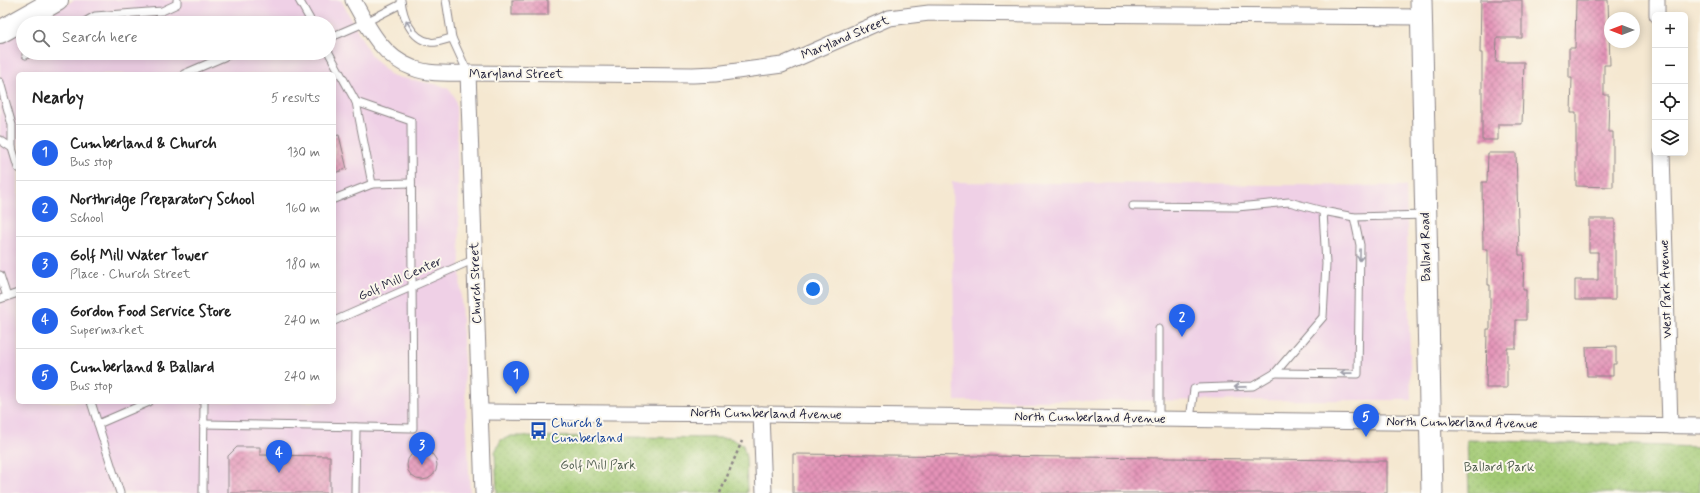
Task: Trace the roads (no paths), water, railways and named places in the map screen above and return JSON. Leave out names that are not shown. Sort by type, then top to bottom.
[{"type":"main road","points":[[28,16],[57,0]]},
{"type":"main road","points":[[0,32],[16,23]]},
{"type":"street","name":"Maryland Street","points":[[354,0],[379,43],[394,59],[413,69],[434,73],[715,74],[782,65],[889,18],[929,13],[1421,8]]},
{"type":"street","points":[[1657,0],[1657,12]]},
{"type":"street","name":"Ballard Road","points":[[1421,8],[1429,422],[1432,493]]},
{"type":"street","name":"Church Street","points":[[468,73],[483,493]]},
{"type":"street","name":"West Park Avenue","points":[[1662,156],[1670,426]]},
{"type":"street","name":"North Cumberland Avenue","points":[[481,412],[762,414],[1700,426]]},
{"type":"street","points":[[762,414],[764,493]]},
{"type":"lane","points":[[95,16],[162,10],[177,4],[177,0]]},
{"type":"lane","points":[[299,0],[308,16]]},
{"type":"lane","points":[[446,0],[452,38],[468,73]]},
{"type":"lane","points":[[336,35],[366,22],[401,2],[406,22],[418,38],[431,43],[452,38]]},
{"type":"lane","points":[[189,72],[217,60]]},
{"type":"lane","points":[[333,60],[356,102],[372,184]]},
{"type":"lane","points":[[0,82],[12,125],[15,147]]},
{"type":"lane","points":[[204,424],[413,428],[411,120],[356,102]]},
{"type":"lane","points":[[0,140],[15,147]]},
{"type":"lane","points":[[336,198],[372,184],[412,183]]},
{"type":"lane","points":[[1134,206],[1237,206],[1289,202],[1354,217],[1425,215]]},
{"type":"lane","points":[[1190,419],[1193,391],[1196,388],[1253,386],[1275,373],[1323,317],[1326,264],[1323,211]]},
{"type":"lane","points":[[1275,373],[1358,374],[1360,245],[1354,217]]},
{"type":"lane","name":"Golf Mill Center","points":[[336,320],[475,259]]},
{"type":"lane","points":[[0,275],[4,298],[16,294]]},
{"type":"lane","points":[[1159,329],[1159,419]]},
{"type":"lane","points":[[92,404],[120,493]]},
{"type":"lane","points":[[98,424],[144,404]]},
{"type":"lane","points":[[203,493],[204,404]]},
{"type":"lane","points":[[355,493],[356,427]]},
{"type":"place","name":"Northridge Preparatory School","points":[[1182,337]]},
{"type":"place","name":"Cumberland & Church","points":[[516,394]]},
{"type":"place","name":"Church & Cumberland","points":[[538,430]]},
{"type":"place","name":"Cumberland & Ballard","points":[[1366,437]]},
{"type":"place","name":"Golf Mill Water Tower","points":[[422,465]]},
{"type":"place","name":"Gordon Food Service Store","points":[[279,473]]},
{"type":"park label","name":"Golf Mill Park","points":[[598,465]]},
{"type":"park label","name":"Ballard Park","points":[[1499,467]]}]
